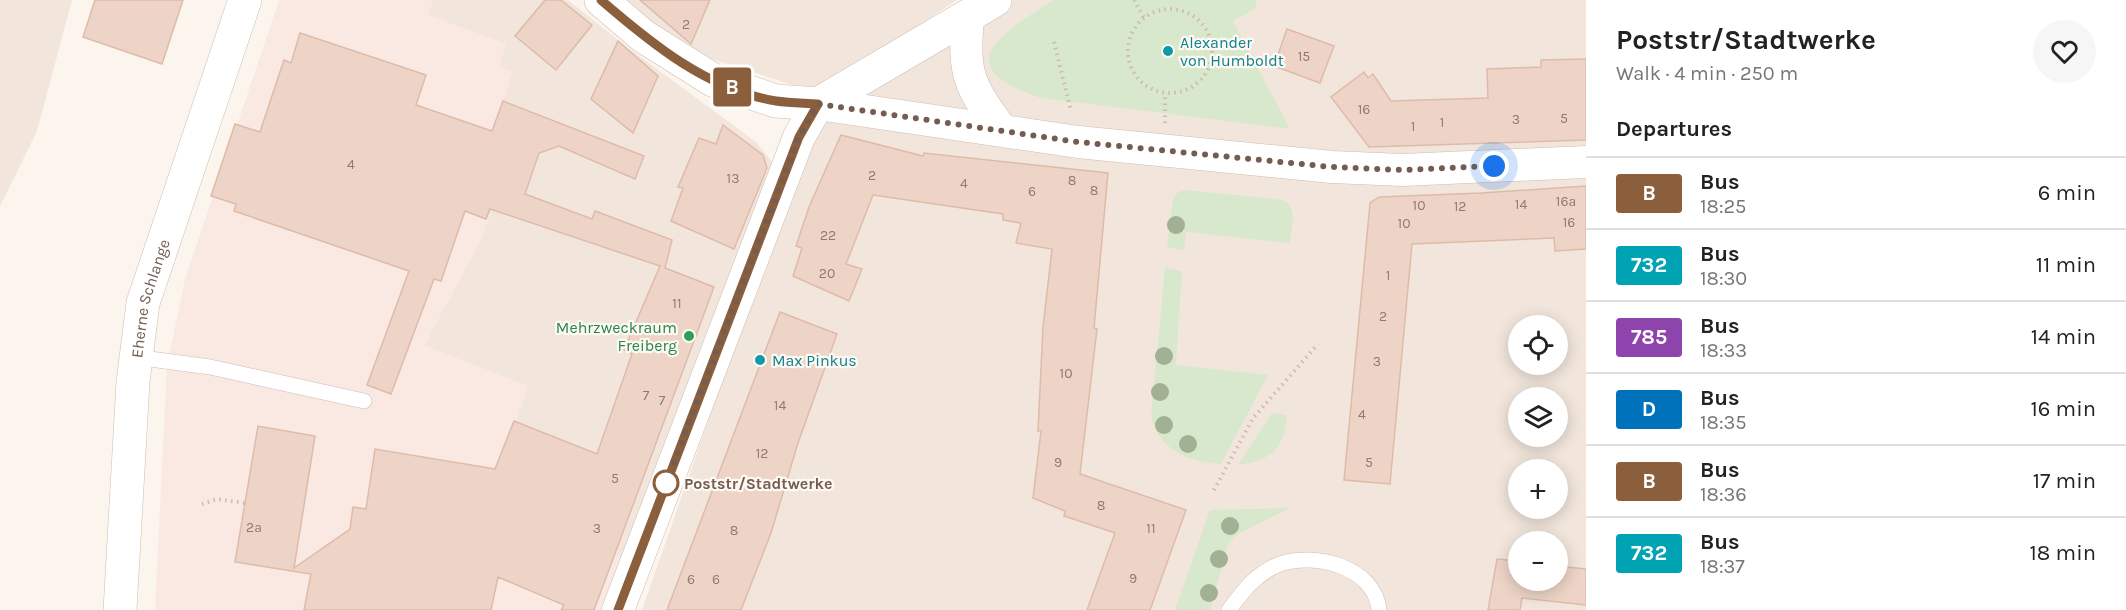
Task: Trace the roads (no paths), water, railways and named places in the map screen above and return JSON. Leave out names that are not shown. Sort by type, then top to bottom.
[{"type":"main road","name":"Eherne Schlange","points":[[120,610],[135,357],[143,303],[245,0]]},
{"type":"main road","points":[[601,0],[652,42],[713,80],[776,101],[818,104],[968,18],[995,0]]},
{"type":"street","points":[[968,18],[965,57],[972,85],[1001,129]]},
{"type":"street","points":[[618,610],[799,137],[818,104],[1078,142],[1164,148],[1332,167],[1402,170],[1586,162]]},
{"type":"lane","points":[[135,357],[210,368],[364,401]]},
{"type":"lane","points":[[1229,610],[1245,586],[1260,574],[1279,565],[1307,558],[1363,577],[1372,587],[1380,610]]},
{"type":"place","name":"Alexander von Humboldt","points":[[1168,51]]},
{"type":"place","name":"Mehrzweckraum Freiberg","points":[[689,336]]},
{"type":"place","name":"Max Pinkus","points":[[760,360]]},
{"type":"place","name":"Poststr/Stadtwerke","points":[[666,483]]}]
